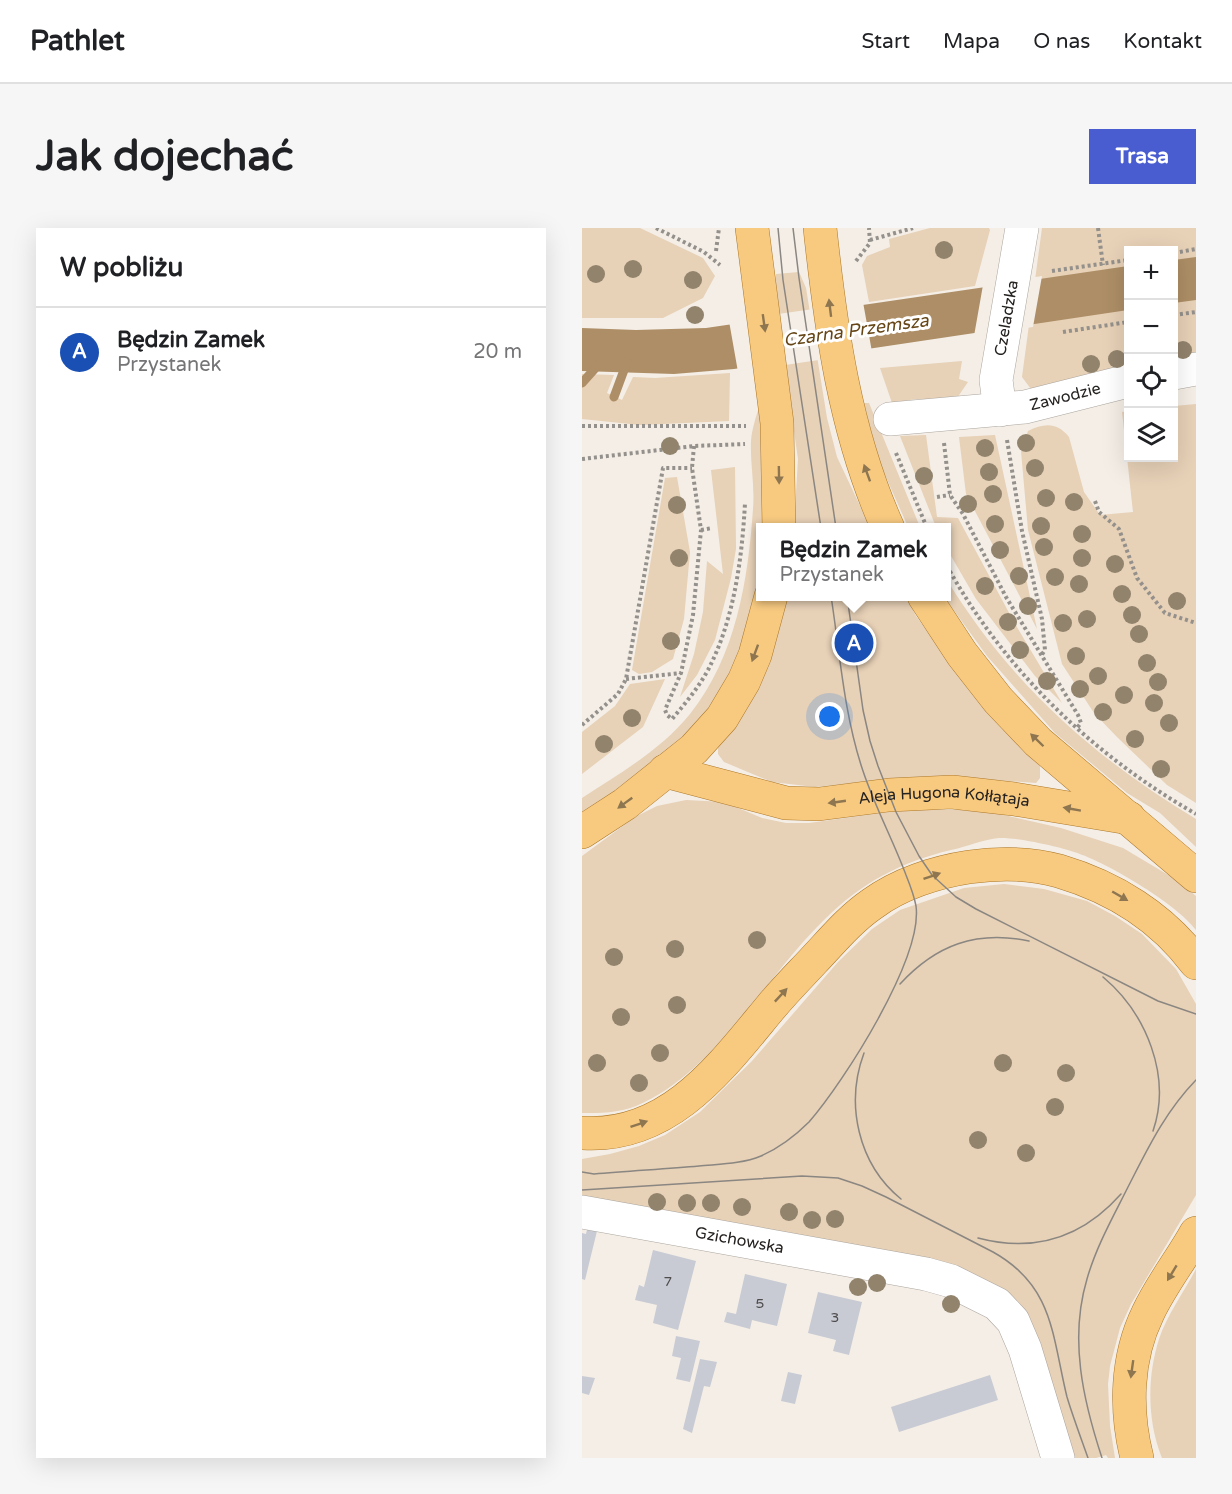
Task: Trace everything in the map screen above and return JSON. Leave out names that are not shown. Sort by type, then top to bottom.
[{"type":"main road","points":[[752,228],[756,265],[762,424],[778,523]]},
{"type":"main road","points":[[820,228],[838,263],[834,344],[846,407],[862,460],[886,523]]},
{"type":"main road","points":[[582,832],[625,804],[694,749],[723,718],[744,681],[755,655],[770,601]]},
{"type":"main road","points":[[927,601],[962,654],[998,700],[1038,742],[1196,876]]},
{"type":"main road","name":"Aleja Hugona Kołłątaja","points":[[665,771],[786,803],[819,804],[890,795],[952,792],[1014,799],[1130,818]]},
{"type":"main road","points":[[582,1133],[611,1132],[632,1127],[652,1120],[676,1107],[701,1088],[775,1001],[847,924],[873,902],[932,875],[999,864],[1051,869],[1075,876],[1112,892],[1138,907],[1184,946],[1196,963]]},
{"type":"main road","points":[[1137,1458],[1129,1420],[1129,1393],[1136,1346],[1148,1313],[1196,1233]]},
{"type":"street","name":"Czeladzka","points":[[998,395],[1022,232]]},
{"type":"street","points":[[1178,372],[1196,369]]},
{"type":"street","name":"Zawodzie","points":[[892,433],[998,395],[1025,407],[1124,382]]},
{"type":"street","name":"Gzichowska","points":[[582,1212],[926,1274],[966,1288],[997,1304],[1013,1321],[1025,1348],[1058,1458]]},
{"type":"path","points":[[656,228],[704,252],[720,265]]},
{"type":"path","points":[[716,251],[718,228]]},
{"type":"path","points":[[838,263],[868,246],[869,228]]},
{"type":"path","points":[[870,240],[913,228]]},
{"type":"path","points":[[1098,228],[1102,265]]},
{"type":"path","points":[[1178,251],[1196,249]]},
{"type":"path","points":[[1052,271],[1124,261]]},
{"type":"path","points":[[1178,314],[1196,312]]},
{"type":"path","points":[[1063,332],[1124,323]]},
{"type":"path","points":[[998,395],[1022,531],[1042,619],[1045,650],[1041,656]]},
{"type":"path","points":[[582,426],[762,424]]},
{"type":"path","points":[[745,454],[745,444],[762,424]]},
{"type":"path","points":[[892,433],[925,523]]},
{"type":"path","points":[[944,434],[950,495],[963,514],[996,578],[1041,656],[1080,717],[1081,723],[1077,728]]},
{"type":"path","points":[[582,459],[694,446],[745,444]]},
{"type":"path","points":[[694,446],[692,468],[701,530],[693,615],[681,674],[665,710],[672,719],[701,681],[719,646],[738,574],[745,496]]},
{"type":"path","points":[[582,725],[618,694],[626,679],[663,468],[692,468]]},
{"type":"path","points":[[937,497],[950,495]]},
{"type":"path","points":[[1095,501],[1099,512],[1119,528],[1137,578],[1165,613],[1196,623]]},
{"type":"path","points":[[701,530],[712,528]]},
{"type":"path","points":[[951,572],[977,614],[1015,665],[1077,728],[1124,767],[1196,814]]},
{"type":"path","points":[[626,679],[681,674]]},
{"type":"shaded area","points":[[582,228],[640,228],[703,258],[715,276],[703,298],[663,318],[582,318]]},
{"type":"shaded area","points":[[930,228],[989,228],[975,286],[869,302],[862,265],[867,256],[890,247],[889,239]]},
{"type":"shaded area","points":[[1042,228],[1196,228],[1196,357],[1178,359],[1178,246],[1124,246],[1124,367],[1031,389],[1022,377]]},
{"type":"shaded area","points":[[799,272],[806,288],[827,418],[837,457],[868,523],[794,523],[798,459],[774,290],[776,274]]},
{"type":"shaded area","points":[[962,361],[959,379],[968,382],[955,401],[916,399],[892,403],[880,368]]},
{"type":"shaded area","points":[[730,373],[729,421],[640,425],[582,419],[582,374],[614,375],[607,393],[622,400],[633,377],[655,378]]},
{"type":"shaded area","points":[[864,403],[869,403],[918,523],[906,523],[878,459]]},
{"type":"shaded area","points":[[1196,404],[1196,803],[1167,785],[1117,737],[1094,713],[1062,664],[1028,530],[1021,451],[1028,431],[1039,426],[1055,426],[1069,437],[1084,492],[1100,515],[1133,512],[1128,462],[1178,462],[1178,406]]},
{"type":"shaded area","points":[[760,405],[765,523],[756,523],[756,590],[743,640],[733,666],[704,715],[682,740],[620,788],[582,813],[582,798],[653,750],[679,727],[706,691],[719,668],[737,617],[748,563],[753,500],[751,441]]},
{"type":"shaded area","points":[[926,435],[937,517],[958,518],[1014,622],[1062,703],[1035,676],[976,599],[951,556],[951,523],[934,523],[900,436]]},
{"type":"shaded area","points":[[995,435],[1037,629],[966,494],[959,437]]},
{"type":"shaded area","points":[[735,467],[736,549],[731,578],[715,640],[697,675],[680,697],[694,654],[703,612],[707,561],[723,574],[711,470]]},
{"type":"shaded area","points":[[677,477],[690,552],[684,619],[673,659],[652,672],[639,674],[632,670],[665,478]]},
{"type":"shaded area","points":[[951,586],[998,652],[1057,715],[1123,770],[1196,819],[1196,847],[1160,813],[1127,793],[1055,733],[987,656],[948,601],[951,601]]},
{"type":"shaded area","points":[[782,601],[908,601],[916,616],[970,691],[1040,766],[1040,778],[1036,783],[944,776],[815,787],[772,782],[724,762],[718,754],[718,744]]},
{"type":"shaded area","points":[[665,679],[643,727],[582,774],[582,732],[615,706],[630,684]]},
{"type":"shaded area","points":[[686,800],[724,802],[762,818],[786,823],[809,823],[903,810],[960,810],[995,813],[1061,828],[1123,848],[1175,879],[1196,896],[1196,930],[1173,908],[1138,884],[1101,863],[1064,849],[1025,840],[999,838],[933,855],[883,876],[839,906],[803,943],[715,1047],[691,1071],[665,1091],[623,1110],[582,1113],[582,856],[635,817],[657,806]]},
{"type":"shaded area","points":[[1004,884],[1044,889],[1087,901],[1115,916],[1142,934],[1176,969],[1196,1004],[1196,1195],[1131,1304],[1120,1328],[1110,1366],[1108,1384],[1110,1426],[1115,1458],[1108,1458],[1106,1455],[1096,1458],[1067,1458],[1013,1311],[582,1203],[582,1159],[639,1146],[665,1135],[700,1112],[752,1061],[838,962],[872,929],[900,910],[964,888]]},
{"type":"shaded area","points":[[1196,1269],[1196,1458],[1162,1458],[1151,1414],[1152,1368],[1162,1330]]},
{"type":"water","points":[[1196,257],[1196,300],[1178,302],[1178,259]]},
{"type":"water","name":"Czarna Przemsza","points":[[1124,267],[1124,311],[734,369],[674,374],[582,371],[582,328],[636,330],[706,328]]},
{"type":"pier","points":[[1042,276],[1033,327],[974,336],[983,285]]},
{"type":"pier","points":[[863,302],[872,352],[738,372],[729,321]]},
{"type":"building","points":[[588,1225],[598,1227],[585,1280],[582,1279],[582,1233],[586,1234]]},
{"type":"building","points":[[653,1250],[696,1261],[678,1330],[653,1323],[657,1305],[635,1300],[639,1285],[644,1287]]},
{"type":"building","points":[[745,1274],[787,1284],[777,1326],[752,1320],[750,1329],[724,1322],[727,1312],[736,1314]]},
{"type":"building","points":[[818,1292],[862,1302],[849,1355],[833,1351],[836,1340],[808,1333]]},
{"type":"building","points":[[676,1336],[700,1341],[690,1382],[676,1379],[681,1358],[672,1356]]},
{"type":"building","points":[[700,1359],[717,1362],[710,1387],[704,1386],[692,1433],[683,1429]]},
{"type":"building","points":[[788,1372],[802,1375],[795,1404],[781,1401]]},
{"type":"building","points":[[990,1375],[998,1400],[899,1432],[891,1407]]},
{"type":"building","points":[[582,1376],[595,1378],[589,1395],[582,1393]]},
{"type":"waterway","points":[[614,397],[627,362]]},
{"type":"waterway","points":[[582,383],[599,364]]},
{"type":"tram line","points":[[778,228],[783,280],[820,523]]},
{"type":"tram line","points":[[793,228],[835,523]]},
{"type":"tram line","points":[[582,1172],[594,1174],[730,1163],[754,1159],[774,1149],[804,1127],[824,1103],[860,1050],[894,987],[915,929],[916,906],[912,890],[868,784],[857,750],[843,684],[832,601]]},
{"type":"tram line","points":[[848,601],[863,710],[870,741],[896,812],[919,856],[932,875],[956,897],[976,909],[1158,1001],[1196,1014]]},
{"type":"tram line","points":[[900,984],[928,959],[958,944],[974,939],[992,938],[1029,941]]},
{"type":"tram line","points":[[1103,977],[1132,1009],[1151,1047],[1157,1068],[1159,1089],[1158,1110],[1153,1131]]},
{"type":"tram line","points":[[864,1053],[858,1072],[856,1092],[859,1132],[874,1169],[901,1199]]},
{"type":"tram line","points":[[1102,1458],[1084,1392],[1079,1347],[1079,1324],[1087,1279],[1105,1232],[1150,1144],[1175,1105],[1196,1080]]},
{"type":"tram line","points":[[582,1190],[802,1176],[838,1178],[886,1197],[993,1252],[1013,1265],[1028,1280],[1047,1314],[1067,1397],[1088,1458]]},
{"type":"tram line","points":[[978,1238],[1019,1244],[1056,1238],[1090,1222],[1121,1194]]},
{"type":"place","name":"Będzin Zamek","points":[[854,643]]}]
